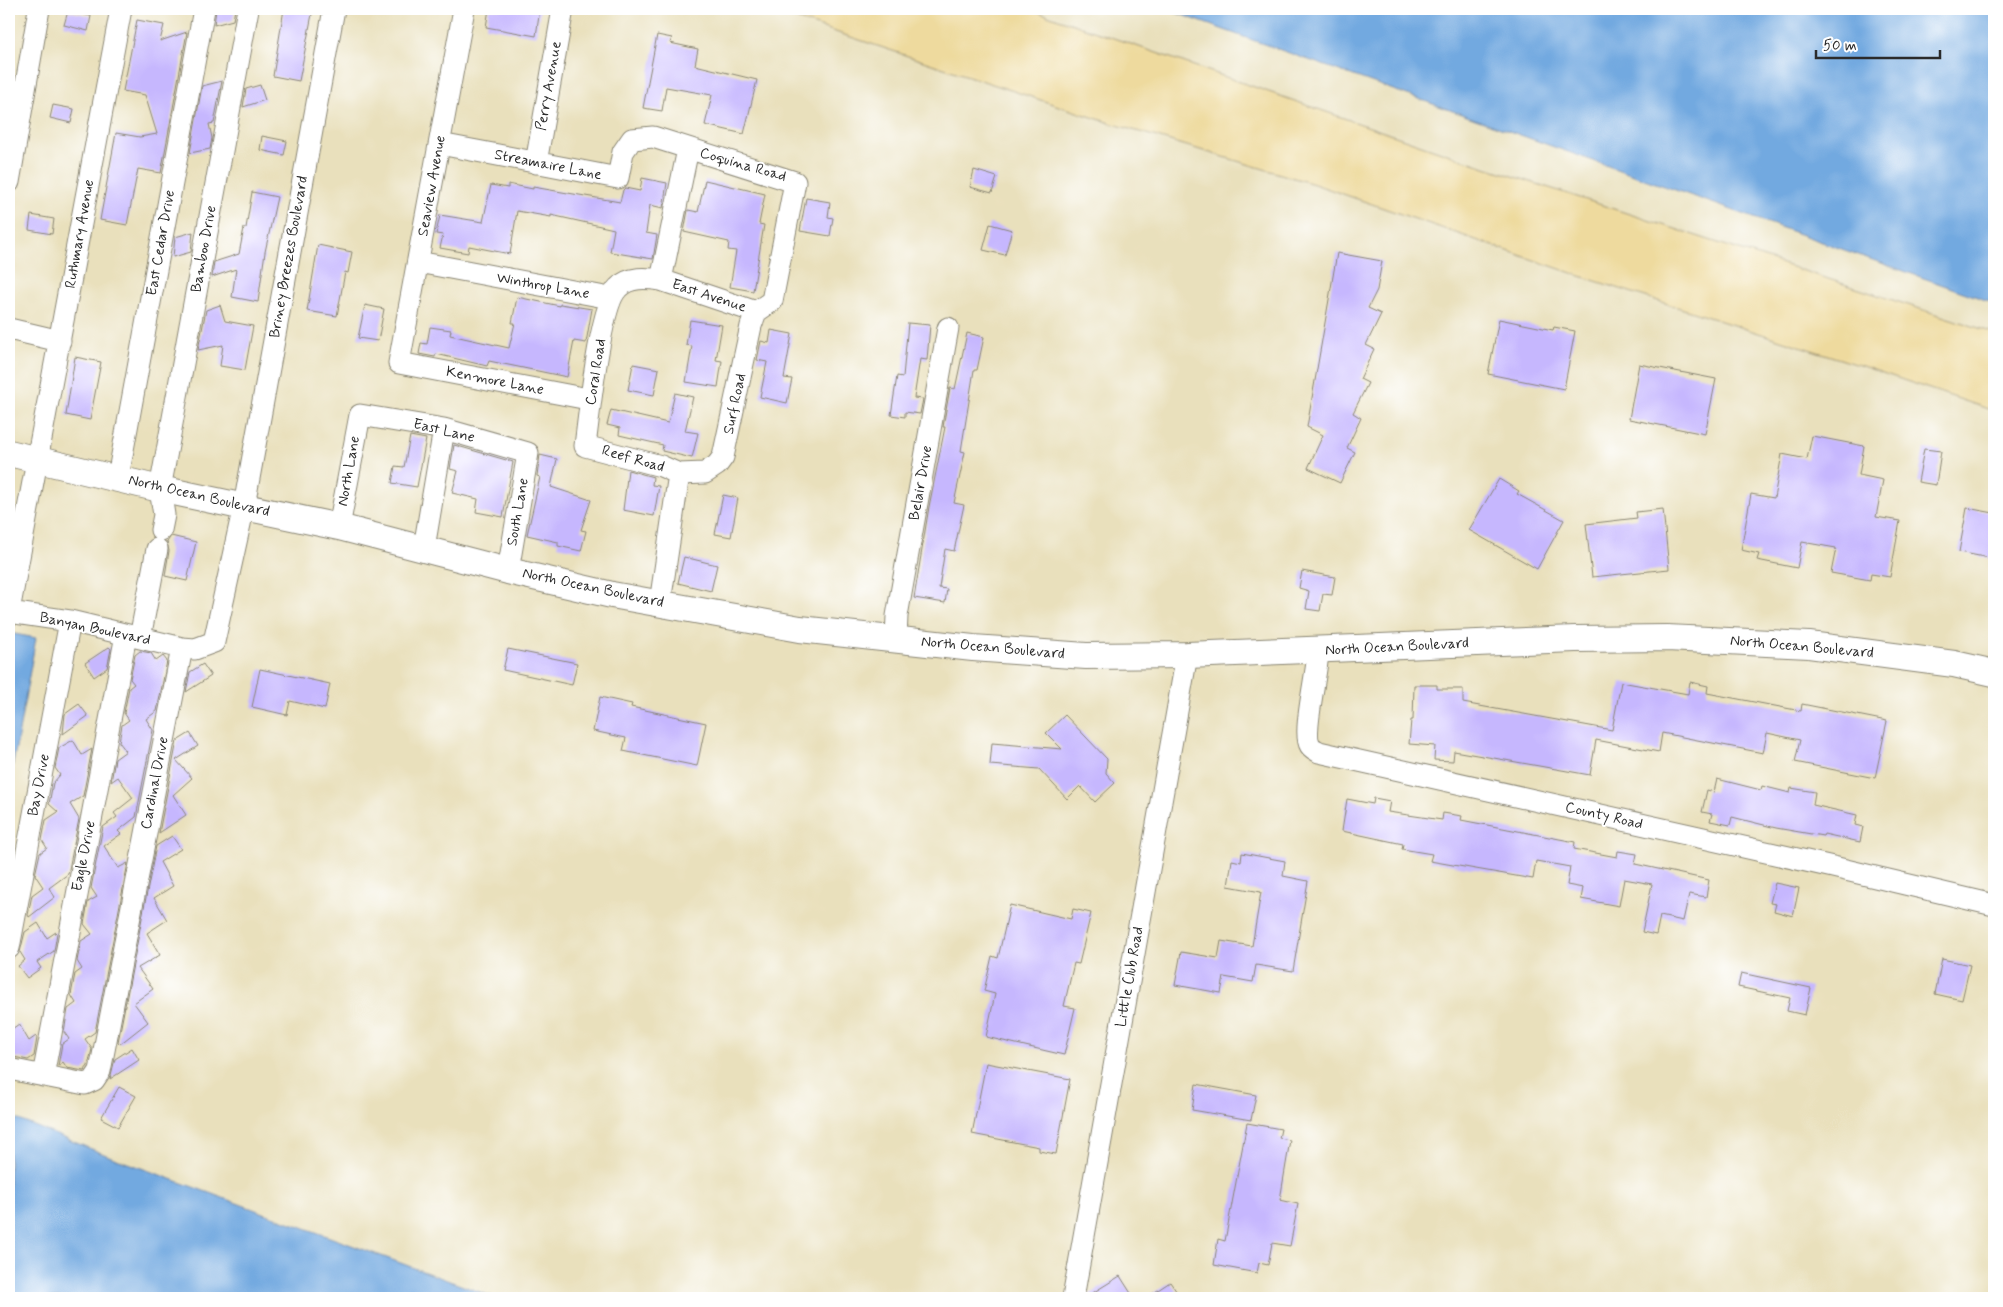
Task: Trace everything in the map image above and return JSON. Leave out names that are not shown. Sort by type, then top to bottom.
[{"type":"main road","name":"North Ocean Boulevard","points":[[9,453],[160,489],[241,514],[339,527],[508,571],[612,595],[800,629],[973,648],[1086,656],[1318,651],[1575,639],[1667,638],[1809,645],[1954,664],[1994,672]]},
{"type":"street","points":[[9,182],[39,9]]},
{"type":"street","name":"Ruthmary Avenue","points":[[9,612],[121,9]]},
{"type":"street","name":"East Cedar Drive","points":[[118,478],[204,9]]},
{"type":"street","name":"Bamboo Drive","points":[[159,539],[164,515],[160,489],[248,9]]},
{"type":"street","name":"Briney Breezes Boulevard","points":[[241,514],[334,9]]},
{"type":"street","name":"Seaview Avenue","points":[[399,363],[464,9]]},
{"type":"street","name":"Perry Avenue","points":[[536,163],[563,9]]},
{"type":"street","name":"Streamaire Lane","points":[[440,144],[618,178],[623,152],[632,139],[652,137],[688,149]]},
{"type":"street","points":[[662,280],[688,149]]},
{"type":"street","name":"Coquina Road","points":[[688,149],[795,181],[796,183]]},
{"type":"street","name":"Surf Road","points":[[680,474],[705,473],[717,465],[723,457],[751,326],[756,312],[772,301],[796,183]]},
{"type":"street","name":"Winthrop Lane","points":[[418,262],[610,298],[618,287],[632,280],[647,278],[662,280]]},
{"type":"street","name":"East Avenue","points":[[662,280],[756,312]]},
{"type":"street","name":"Coral Road","points":[[585,446],[591,398],[610,298]]},
{"type":"street","name":"Belair Drive","points":[[896,639],[897,616],[948,328]]},
{"type":"street","points":[[9,329],[60,341]]},
{"type":"street","name":"Kenmore Lane","points":[[399,363],[591,398]]},
{"type":"street","name":"East Lane","points":[[360,415],[444,429],[528,453]]},
{"type":"street","name":"North Lane","points":[[339,527],[360,415]]},
{"type":"street","points":[[424,548],[444,429]]},
{"type":"street","name":"Reef Road","points":[[585,446],[661,466],[680,474]]},
{"type":"street","name":"South Lane","points":[[508,571],[528,453]]},
{"type":"street","points":[[660,603],[680,474]]},
{"type":"street","points":[[182,648],[196,649],[214,642],[241,514]]},
{"type":"street","name":"Eagle Drive","points":[[43,1076],[133,637],[159,539]]},
{"type":"street","name":"Banyan Boulevard","points":[[9,612],[70,621],[182,648]]},
{"type":"street","name":"Bay Drive","points":[[9,948],[70,621]]},
{"type":"street","name":"Cardinal Drive","points":[[43,1076],[85,1084],[94,1080],[100,1071],[161,746],[182,648]]},
{"type":"street","name":"County Road","points":[[1318,651],[1318,667],[1310,706],[1307,738],[1310,747],[1319,752],[1994,905]]},
{"type":"street","name":"Little Club Road","points":[[1073,1298],[1187,655]]},
{"type":"street","points":[[9,1069],[43,1076]]},
{"type":"sand","points":[[766,9],[1030,9],[1476,164],[1994,333],[1994,411],[1862,366],[1583,277],[1314,184],[1110,123]]},
{"type":"water","points":[[1165,9],[1994,9],[1994,303]]},
{"type":"water","points":[[9,633],[36,638],[9,786]]},
{"type":"water","points":[[9,1116],[114,1158],[496,1298],[9,1298]]},
{"type":"building","points":[[216,9],[235,9],[233,20],[214,25]]},
{"type":"building","points":[[284,9],[313,9],[299,81],[273,76]]},
{"type":"building","points":[[489,9],[540,9],[536,36],[486,27]]},
{"type":"building","points":[[68,11],[91,16],[88,31],[64,25]]},
{"type":"building","points":[[137,20],[164,25],[160,41],[187,32],[161,173],[138,169],[127,225],[100,220],[116,133],[140,137],[157,134],[145,95],[123,91]]},
{"type":"building","points":[[657,35],[672,38],[670,43],[698,49],[695,65],[757,80],[744,134],[705,125],[712,95],[666,87],[662,111],[643,108]]},
{"type":"building","points":[[222,81],[214,123],[209,124],[212,138],[210,149],[190,153],[202,86]]},
{"type":"building","points":[[260,85],[265,100],[243,107],[246,89]]},
{"type":"building","points":[[53,105],[74,109],[71,123],[50,118]]},
{"type":"building","points":[[262,136],[287,141],[284,155],[260,150]]},
{"type":"building","points":[[974,170],[997,177],[992,193],[970,187]]},
{"type":"building","points":[[642,178],[667,183],[663,208],[650,205],[646,233],[657,235],[653,259],[610,252],[614,229],[551,215],[551,217],[517,211],[510,254],[469,246],[468,253],[440,248],[443,235],[436,234],[440,215],[483,222],[491,185],[508,188],[508,184],[533,189],[533,187],[620,202],[625,188],[640,191]]},
{"type":"building","points":[[705,180],[765,194],[759,224],[764,225],[753,291],[730,287],[736,251],[728,250],[729,242],[684,232],[688,210],[698,212]]},
{"type":"building","points":[[252,192],[277,197],[265,252],[258,302],[232,297],[236,269],[212,277],[214,262],[239,254],[244,228],[246,228]]},
{"type":"building","points":[[806,198],[830,202],[828,217],[833,218],[830,236],[800,231]]},
{"type":"building","points":[[31,215],[54,219],[52,234],[29,230]]},
{"type":"building","points":[[990,224],[1012,230],[1005,255],[983,250]]},
{"type":"building","points":[[193,232],[191,252],[173,257],[175,237]]},
{"type":"building","points":[[318,245],[352,252],[348,273],[345,272],[337,316],[307,311]]},
{"type":"building","points":[[1337,253],[1382,261],[1377,290],[1368,308],[1381,314],[1366,345],[1374,349],[1360,379],[1368,383],[1353,413],[1361,418],[1347,448],[1355,452],[1340,483],[1308,468],[1323,435],[1307,427]]},
{"type":"building","points":[[517,297],[560,306],[560,304],[592,309],[586,343],[574,341],[567,377],[489,361],[487,366],[436,354],[435,357],[419,354],[421,343],[427,344],[430,327],[451,330],[450,335],[509,348],[515,323],[512,323]]},
{"type":"building","points":[[220,305],[225,321],[253,326],[245,370],[220,366],[223,345],[198,350],[206,310]]},
{"type":"building","points":[[365,305],[384,309],[378,341],[358,338]]},
{"type":"building","points":[[1499,319],[1553,330],[1554,327],[1575,331],[1564,389],[1488,374]]},
{"type":"building","points":[[690,320],[722,325],[716,360],[722,361],[718,387],[686,382],[692,346],[686,345]]},
{"type":"building","points":[[908,323],[930,325],[927,360],[920,359],[914,398],[923,399],[920,414],[905,412],[905,417],[891,415],[897,376],[903,377]]},
{"type":"building","points":[[771,330],[792,334],[784,378],[792,379],[787,403],[760,397],[767,362],[757,360],[761,341],[769,343]]},
{"type":"building","points":[[967,333],[984,337],[977,370],[974,370],[961,451],[965,452],[954,503],[964,505],[954,551],[945,549],[939,588],[947,589],[945,603],[914,598],[945,427],[943,427],[950,388],[955,389]]},
{"type":"building","points":[[75,357],[101,362],[90,420],[66,415]]},
{"type":"building","points":[[633,364],[659,369],[654,395],[628,390]]},
{"type":"building","points":[[1639,364],[1716,379],[1705,434],[1629,419]]},
{"type":"building","points":[[675,393],[693,397],[685,431],[698,433],[692,458],[662,451],[663,445],[619,435],[620,428],[607,425],[611,410],[668,423]]},
{"type":"building","points":[[410,436],[426,439],[417,487],[392,483],[395,466],[404,467]]},
{"type":"building","points":[[1812,436],[1864,446],[1859,475],[1883,480],[1876,517],[1900,521],[1890,577],[1871,574],[1870,580],[1831,573],[1836,548],[1802,542],[1797,568],[1757,560],[1759,554],[1741,550],[1751,494],[1774,498],[1782,454],[1807,459]]},
{"type":"building","points":[[454,445],[513,462],[503,517],[476,512],[478,499],[452,493],[458,471],[450,469]]},
{"type":"building","points":[[1924,449],[1941,451],[1936,485],[1918,482]]},
{"type":"building","points":[[540,455],[557,459],[551,487],[591,500],[581,530],[586,531],[581,551],[558,546],[558,542],[527,535],[540,477],[537,476]]},
{"type":"building","points":[[628,470],[653,477],[652,485],[659,486],[654,516],[623,510]]},
{"type":"building","points":[[1499,479],[1519,491],[1517,494],[1564,520],[1537,569],[1469,530]]},
{"type":"building","points":[[723,495],[738,498],[731,537],[715,534]]},
{"type":"building","points":[[1967,508],[1994,513],[1994,559],[1959,552]]},
{"type":"building","points":[[1663,509],[1669,569],[1592,577],[1586,524],[1637,518],[1636,512]]},
{"type":"building","points":[[171,536],[196,542],[187,581],[165,576],[169,551],[167,542]]},
{"type":"building","points":[[684,557],[717,565],[711,591],[678,583]]},
{"type":"building","points":[[1302,571],[1335,577],[1332,595],[1323,594],[1320,611],[1306,609],[1309,591],[1299,588]]},
{"type":"building","points":[[109,647],[111,649],[107,668],[94,677],[85,663]]},
{"type":"building","points":[[508,649],[577,663],[572,685],[503,670]]},
{"type":"building","points":[[140,651],[151,653],[156,661],[163,656],[167,661],[157,711],[146,719],[153,730],[136,817],[118,831],[121,834],[104,846],[118,868],[128,863],[95,1032],[85,1039],[92,1049],[88,1066],[84,1071],[67,1068],[63,1062],[58,1066],[62,1044],[69,1039],[64,1032],[68,1009],[76,1003],[71,995],[75,974],[82,969],[77,961],[81,941],[92,934],[84,924],[88,902],[97,897],[91,888],[103,827],[117,817],[114,813],[133,798],[118,777],[111,782],[115,759],[126,751],[119,742],[122,725],[129,720],[124,713],[129,688],[134,684],[130,679],[135,655]]},
{"type":"building","points":[[203,664],[211,676],[186,692],[190,672]]},
{"type":"building","points":[[260,669],[330,684],[325,709],[290,701],[287,715],[252,707]]},
{"type":"building","points":[[1621,682],[1688,694],[1690,682],[1708,686],[1707,693],[1801,711],[1802,704],[1887,721],[1875,778],[1795,762],[1800,740],[1767,733],[1763,753],[1662,733],[1659,752],[1596,740],[1590,775],[1454,751],[1453,761],[1434,760],[1435,746],[1409,744],[1411,720],[1413,720],[1414,685],[1437,685],[1437,689],[1463,689],[1463,703],[1612,730]]},
{"type":"building","points":[[600,697],[632,704],[631,707],[706,723],[697,766],[623,751],[626,738],[593,731]]},
{"type":"building","points":[[79,704],[88,716],[63,734],[65,714]]},
{"type":"building","points":[[1065,715],[1107,759],[1106,773],[1115,783],[1095,802],[1080,786],[1067,799],[1039,769],[990,765],[992,743],[1062,749],[1046,733]]},
{"type":"building","points":[[190,733],[198,746],[176,760],[192,778],[173,795],[186,815],[159,833],[177,741]]},
{"type":"building","points":[[73,740],[82,755],[92,749],[83,796],[70,804],[79,819],[68,874],[49,888],[55,897],[29,917],[32,895],[43,887],[35,875],[40,853],[47,848],[42,840],[46,820],[58,812],[49,804],[53,783],[60,775],[55,768],[59,748]]},
{"type":"building","points":[[1717,779],[1761,790],[1762,786],[1790,793],[1791,788],[1815,792],[1813,805],[1857,815],[1855,825],[1863,827],[1860,842],[1824,834],[1823,836],[1776,828],[1732,817],[1730,825],[1710,821],[1712,814],[1702,812],[1707,790],[1714,792]]},
{"type":"building","points":[[1374,798],[1390,801],[1388,812],[1442,820],[1443,813],[1462,816],[1461,820],[1575,842],[1574,849],[1617,857],[1618,851],[1637,854],[1635,864],[1709,880],[1706,897],[1689,894],[1683,921],[1660,916],[1656,935],[1642,932],[1652,884],[1624,879],[1619,906],[1581,899],[1583,888],[1567,885],[1570,867],[1536,861],[1533,879],[1430,861],[1432,854],[1402,849],[1403,844],[1342,831],[1347,799],[1373,804]]},
{"type":"building","points":[[172,836],[181,849],[160,862],[173,886],[154,898],[167,920],[147,933],[160,955],[138,968],[153,989],[134,1003],[148,1022],[120,1044],[118,1042],[156,846]]},
{"type":"building","points":[[1242,853],[1285,861],[1283,876],[1308,881],[1293,971],[1256,965],[1253,982],[1224,977],[1221,993],[1175,985],[1181,952],[1218,958],[1221,941],[1252,946],[1261,892],[1228,886],[1232,860],[1241,862]]},
{"type":"building","points":[[1775,883],[1799,888],[1793,916],[1774,911],[1776,904],[1770,903]]},
{"type":"building","points":[[1010,905],[1071,919],[1073,909],[1091,913],[1079,964],[1074,963],[1064,1006],[1075,1008],[1064,1055],[986,1037],[995,994],[984,991],[992,956],[998,958]]},
{"type":"building","points":[[38,923],[47,938],[57,933],[54,951],[37,962],[41,968],[27,978],[18,966],[25,960],[20,952],[25,932]]},
{"type":"building","points":[[1942,959],[1970,965],[1962,1000],[1935,994]]},
{"type":"building","points":[[1741,973],[1811,988],[1805,1015],[1787,1011],[1790,998],[1738,987]]},
{"type":"building","points":[[19,1024],[29,1041],[36,1036],[37,1038],[34,1056],[28,1060],[14,1057],[9,1049],[9,1031]]},
{"type":"building","points":[[132,1048],[139,1060],[110,1079],[115,1059]]},
{"type":"building","points":[[986,1063],[1070,1079],[1056,1154],[1039,1151],[1039,1147],[972,1134]]},
{"type":"building","points":[[1196,1084],[1256,1095],[1251,1120],[1192,1110]]},
{"type":"building","points":[[119,1087],[136,1096],[118,1127],[101,1118]]},
{"type":"building","points":[[1247,1123],[1281,1129],[1279,1138],[1290,1140],[1280,1200],[1298,1204],[1290,1246],[1272,1243],[1268,1265],[1259,1263],[1257,1273],[1214,1265],[1218,1239],[1225,1241]]},
{"type":"building","points":[[1120,1276],[1134,1298],[1086,1298],[1086,1297]]},
{"type":"building","points":[[1170,1282],[1181,1298],[1146,1298]]}]
